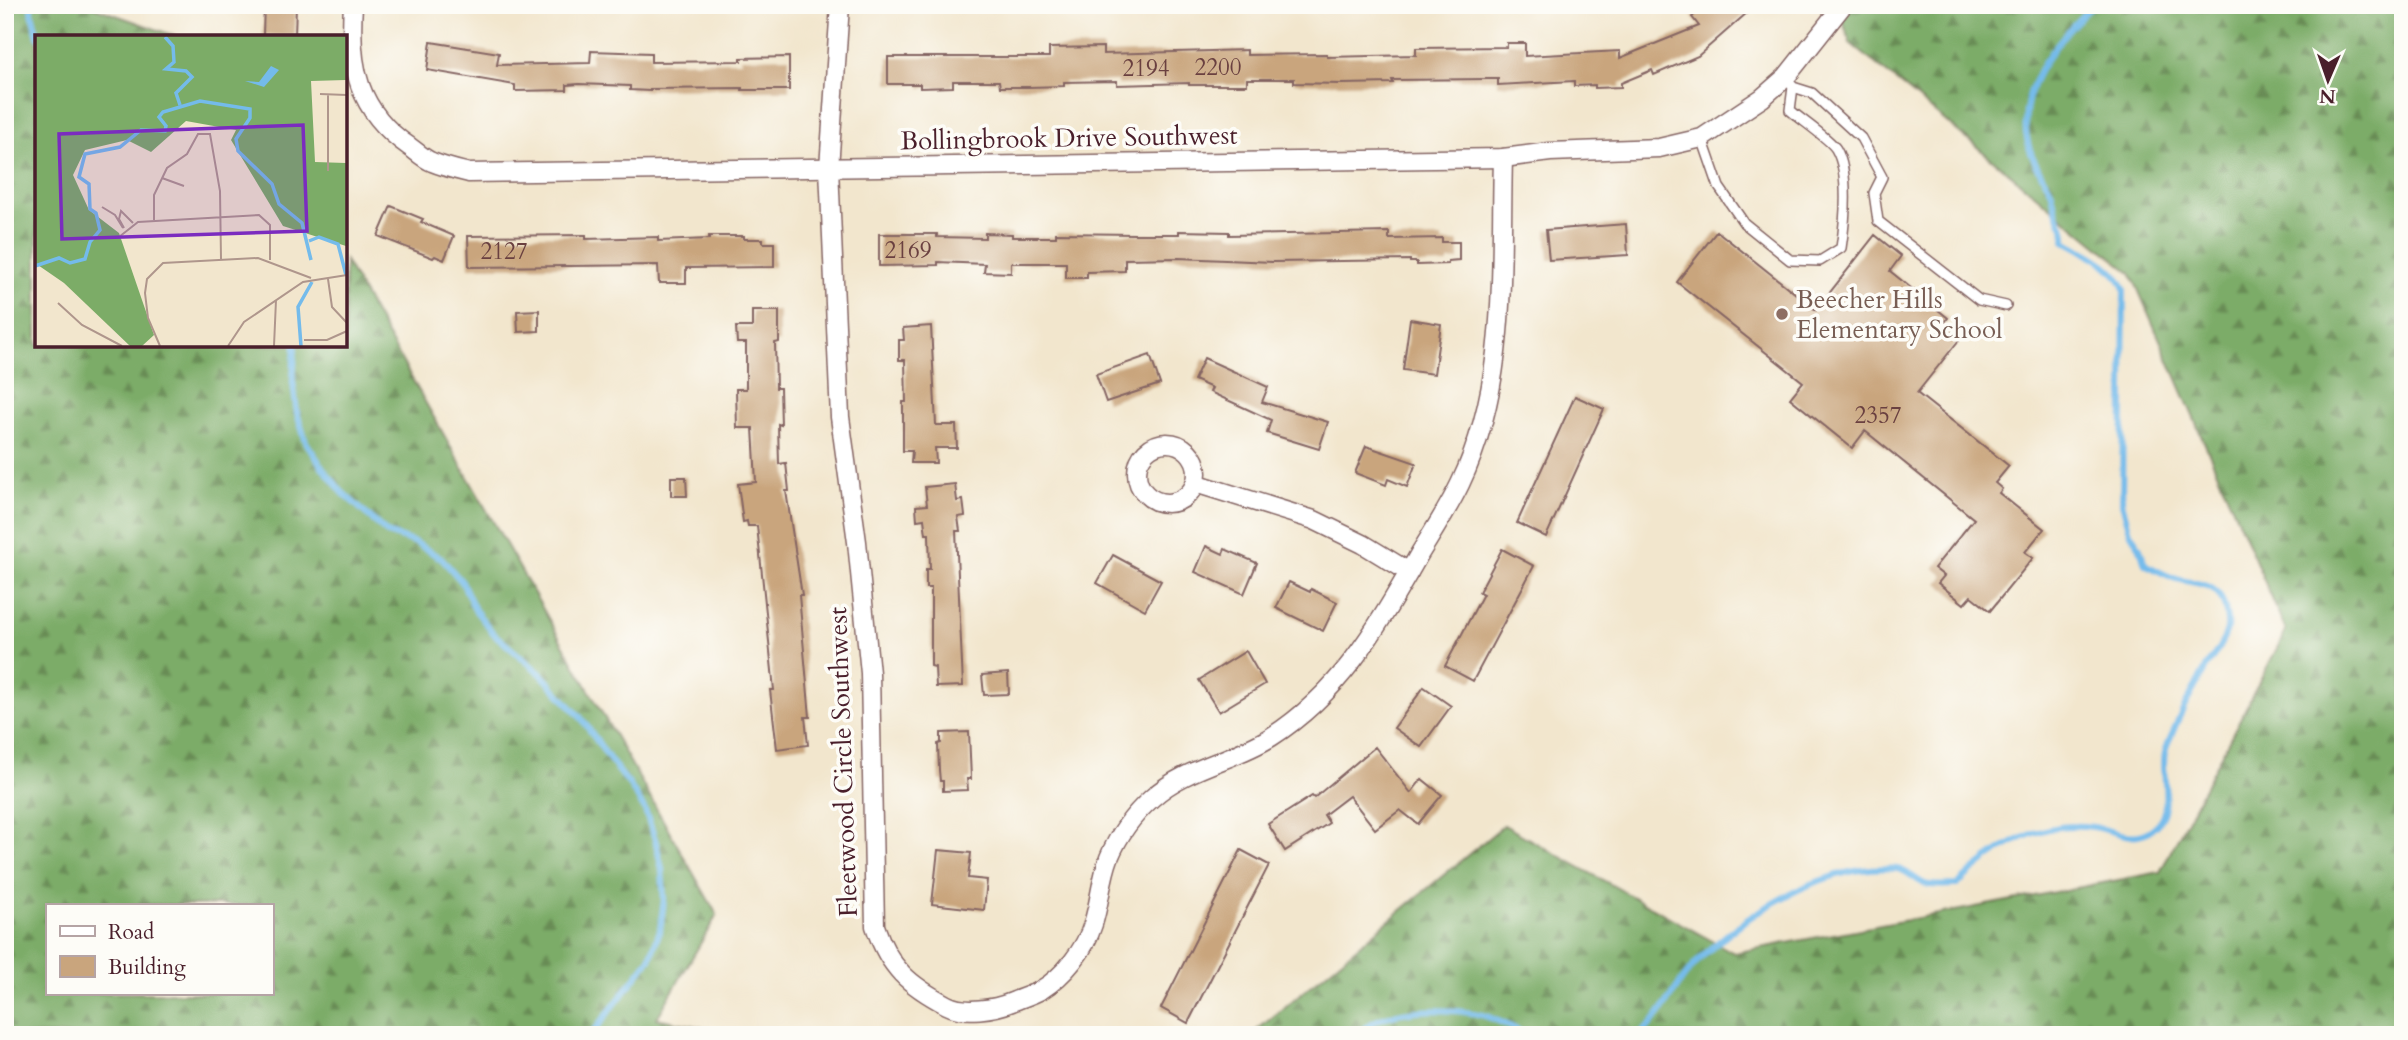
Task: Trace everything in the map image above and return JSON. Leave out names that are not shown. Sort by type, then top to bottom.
[{"type":"street","name":"Bollingbrook Drive Southwest","points":[[354,5],[351,42],[354,68],[374,113],[393,135],[430,161],[468,173],[1503,158],[1550,152],[1659,148],[1702,138],[1789,82],[1843,5]]},
{"type":"street","name":"Fleetwood Circle Southwest","points":[[840,5],[830,168],[839,417],[857,542],[870,673],[875,926],[881,943],[898,970],[916,989],[954,1008],[998,1008],[1041,990],[1064,971],[1081,950],[1092,927],[1110,857],[1132,820],[1153,797],[1182,777],[1269,738],[1310,710],[1350,667],[1461,483],[1490,400],[1499,341],[1503,158]]},
{"type":"street","points":[[1195,483],[1314,520],[1363,544],[1409,572]]},
{"type":"lane","points":[[1702,138],[1719,187],[1744,223],[1790,260],[1820,261],[1841,248],[1846,220],[1845,179],[1836,149],[1790,110],[1789,82],[1812,93],[1861,138],[1882,177],[1874,193],[1878,221],[1979,300],[2006,306]]},
{"type":"green space","points":[[5,5],[88,5],[172,35],[35,35],[35,346],[346,346],[346,263],[717,915],[657,1018],[737,1035],[5,1035]]},
{"type":"green space","points":[[1838,5],[2403,5],[2403,1035],[1251,1035],[1504,825],[1734,953],[2160,872],[2286,631],[2131,273],[1850,43]]},
{"type":"building","points":[[264,5],[296,5],[295,35],[263,35]]},
{"type":"building","points":[[1705,5],[1756,5],[1698,56],[1654,75],[1652,70],[1621,83],[1621,87],[1574,86],[1574,81],[1498,85],[1498,79],[1392,80],[1393,83],[1342,84],[1294,83],[1294,79],[1247,79],[1247,85],[1117,85],[1117,81],[1064,82],[1064,86],[1028,87],[1000,87],[999,81],[953,81],[953,87],[920,88],[920,84],[888,84],[888,57],[1049,57],[1049,48],[1103,47],[1103,54],[1247,50],[1247,55],[1327,54],[1327,57],[1416,55],[1416,48],[1507,47],[1507,43],[1525,43],[1525,56],[1620,51],[1620,58],[1699,26],[1692,17]]},
{"type":"building","points":[[431,42],[499,53],[497,65],[590,63],[591,51],[651,53],[651,62],[741,61],[741,58],[789,57],[789,90],[742,88],[650,91],[630,90],[630,86],[579,84],[567,85],[567,90],[515,91],[515,85],[427,70]]},
{"type":"building","points":[[391,206],[454,236],[444,260],[378,236]]},
{"type":"building","points":[[1626,224],[1628,255],[1549,260],[1546,230]]},
{"type":"building","points":[[1179,231],[1229,232],[1229,235],[1389,232],[1389,239],[1442,238],[1442,242],[1459,242],[1459,260],[1448,261],[1448,264],[1417,265],[1417,262],[1410,260],[1273,262],[1125,259],[1125,271],[1087,272],[1087,278],[1066,278],[1066,263],[1011,263],[1011,273],[984,272],[985,264],[938,262],[938,265],[879,266],[879,234],[937,234],[937,237],[985,238],[985,233],[1012,234],[1012,237],[1056,237],[1056,233],[1179,234]]},
{"type":"building","points":[[1717,231],[1816,310],[1875,235],[1901,256],[1890,271],[1948,318],[1942,326],[1959,340],[1917,393],[2009,466],[1995,483],[2002,489],[1999,493],[2044,529],[2025,552],[2033,558],[1990,611],[1971,596],[1964,604],[1938,583],[1944,576],[1934,568],[1974,519],[1865,431],[1852,448],[1790,398],[1803,382],[1677,282]]},
{"type":"building","points":[[586,235],[586,239],[658,237],[658,241],[709,239],[709,236],[763,239],[763,243],[774,243],[774,267],[686,268],[686,283],[659,283],[658,265],[469,267],[468,236]]},
{"type":"building","points":[[539,310],[539,331],[518,332],[517,311]]},
{"type":"building","points":[[752,311],[779,311],[779,342],[775,343],[776,388],[780,388],[779,464],[786,463],[789,491],[786,491],[802,595],[799,595],[810,717],[805,717],[808,745],[777,749],[770,690],[774,690],[757,526],[748,526],[747,521],[743,522],[738,484],[756,482],[753,428],[737,428],[736,389],[746,389],[746,343],[737,343],[736,327],[752,327]]},
{"type":"building","points":[[1410,319],[1441,324],[1434,374],[1403,370]]},
{"type":"building","points":[[931,326],[936,425],[956,425],[957,448],[935,448],[936,463],[911,463],[912,451],[903,451],[905,360],[899,360],[899,340],[904,340],[903,328]]},
{"type":"building","points":[[1150,355],[1160,384],[1106,402],[1096,374]]},
{"type":"building","points":[[1204,358],[1268,387],[1262,402],[1328,422],[1319,449],[1267,433],[1271,420],[1210,392],[1212,388],[1194,380]]},
{"type":"building","points":[[1575,396],[1604,409],[1546,537],[1517,523]]},
{"type":"building","points":[[1366,446],[1416,463],[1407,487],[1388,479],[1386,485],[1355,473]]},
{"type":"building","points":[[671,477],[686,477],[687,496],[671,496]]},
{"type":"building","points":[[955,484],[957,501],[963,500],[965,516],[958,517],[960,531],[956,531],[963,686],[936,687],[935,667],[931,666],[931,588],[926,588],[926,569],[930,569],[929,534],[926,534],[924,519],[917,520],[916,506],[927,505],[925,487]]},
{"type":"building","points":[[1206,546],[1223,554],[1225,549],[1257,563],[1244,594],[1195,572]]},
{"type":"building","points":[[1502,549],[1534,566],[1473,681],[1445,666],[1483,594],[1479,592]]},
{"type":"building","points":[[1113,555],[1161,581],[1145,610],[1097,583]]},
{"type":"building","points":[[1289,582],[1337,602],[1323,631],[1276,608]]},
{"type":"building","points":[[1246,651],[1265,684],[1219,712],[1199,680]]},
{"type":"building","points":[[1008,673],[1009,694],[984,695],[982,675]]},
{"type":"building","points":[[1424,687],[1451,706],[1421,747],[1394,728]]},
{"type":"building","points":[[969,732],[971,779],[967,779],[968,790],[943,791],[938,744],[941,743],[941,733]]},
{"type":"building","points":[[1375,747],[1411,793],[1422,779],[1442,795],[1418,824],[1400,810],[1375,829],[1349,796],[1324,815],[1329,823],[1285,851],[1268,824],[1312,796],[1314,798]]},
{"type":"building","points":[[938,850],[971,853],[968,878],[987,880],[984,910],[932,904]]},
{"type":"building","points":[[1241,850],[1269,865],[1188,1023],[1161,1008]]},
{"type":"waterway","points":[[30,5],[38,35]]},
{"type":"waterway","points":[[1639,1035],[1655,1019],[1695,964],[1714,946],[1761,911],[1814,883],[1870,869],[1897,869],[1925,884],[1957,885],[2001,849],[2036,833],[2073,826],[2135,835],[2149,831],[2158,824],[2163,815],[2166,749],[2185,706],[2224,638],[2227,621],[2221,598],[2211,587],[2170,577],[2145,564],[2140,548],[2130,532],[2122,503],[2124,289],[2107,266],[2065,241],[2051,190],[2028,143],[2025,120],[2028,99],[2036,78],[2061,39],[2093,5]]},
{"type":"waterway","points":[[295,346],[293,382],[297,413],[306,442],[323,468],[342,492],[387,533],[416,543],[442,559],[462,582],[475,610],[494,634],[541,674],[582,719],[645,810],[662,869],[664,900],[660,930],[650,959],[591,1035]]},
{"type":"waterway","points":[[1358,1035],[1368,1025],[1382,1019],[1398,1014],[1435,1010],[1482,1015],[1527,1035]]},
{"type":"place","name":"Beecher Hills Elementary School","points":[[1782,314]]}]
